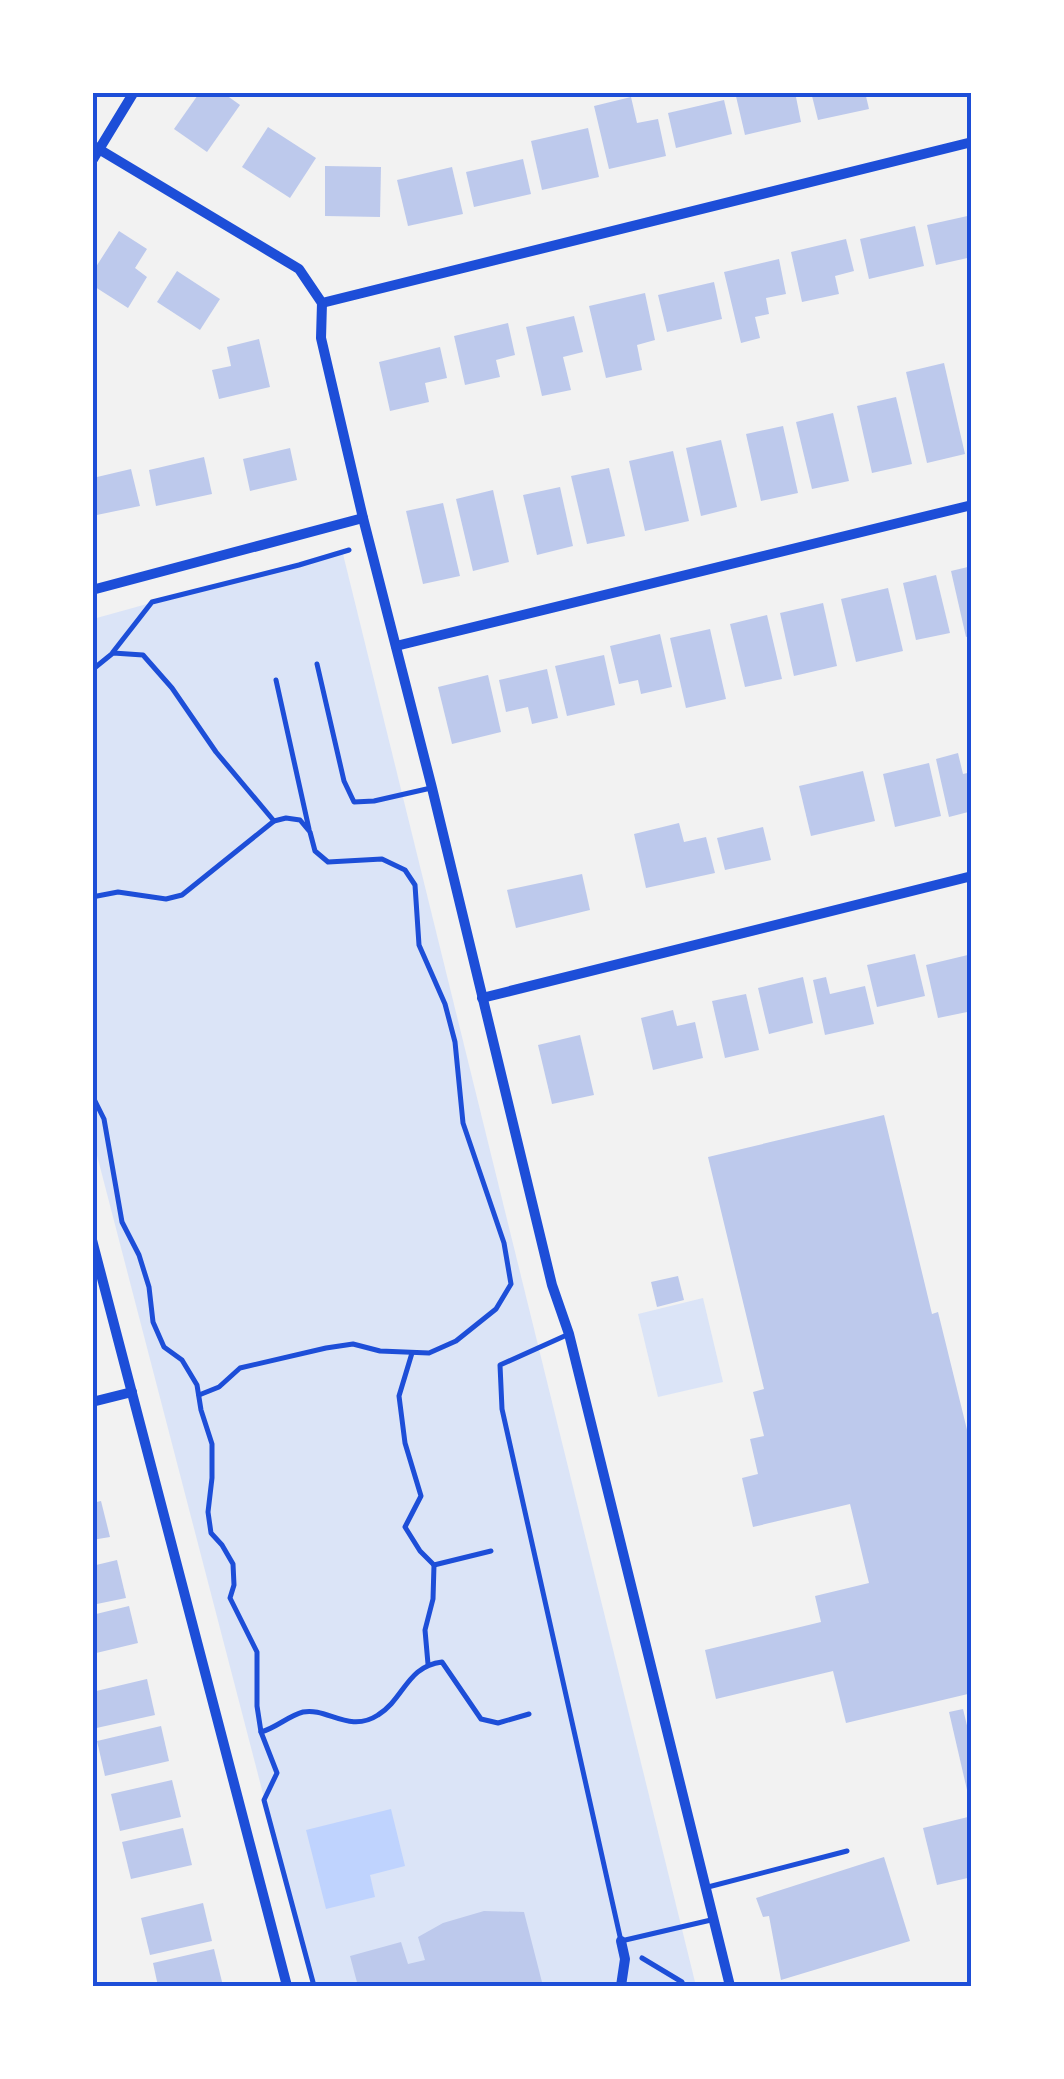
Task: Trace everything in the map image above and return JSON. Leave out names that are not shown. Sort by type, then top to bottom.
[{"type":"street","points":[[92,160],[96,147],[134,92]]},
{"type":"street","points":[[322,303],[972,142]]},
{"type":"street","points":[[96,147],[299,269],[322,303],[322,338],[362,518],[730,1986]]},
{"type":"street","points":[[396,646],[972,506]]},
{"type":"street","points":[[92,590],[362,518]]},
{"type":"street","points":[[482,998],[972,876]]},
{"type":"street","points":[[92,1240],[288,1986]]},
{"type":"street","points":[[92,1402],[132,1392]]},
{"type":"street","points":[[621,1941],[625,1959],[621,1986]]},
{"type":"lane","points":[[317,664],[344,782],[354,802],[432,788]]},
{"type":"lane","points":[[569,1334],[500,1366],[502,1409],[621,1941],[713,1920]]},
{"type":"lane","points":[[705,1888],[847,1851]]},
{"type":"path","points":[[92,670],[113,653],[152,602],[349,550]]},
{"type":"path","points":[[113,653],[143,655],[274,821]]},
{"type":"path","points":[[199,1396],[219,1387],[240,1368],[326,1348],[352,1344],[380,1351],[429,1353],[456,1341],[496,1310],[511,1284],[504,1243],[463,1124],[454,1042],[445,1004],[419,945],[415,885],[405,870],[382,860],[328,862],[316,850],[276,680]]},
{"type":"path","points":[[92,897],[118,892],[166,899],[182,896],[274,821],[300,820],[310,832]]},
{"type":"path","points":[[92,1095],[104,1119],[122,1222],[139,1255],[149,1287],[153,1322],[164,1348],[182,1360],[197,1385],[212,1444],[208,1512],[211,1533],[234,1564],[230,1598],[257,1652],[261,1732],[277,1774],[264,1800],[314,1986]]},
{"type":"path","points":[[412,1353],[399,1396],[405,1442],[420,1496],[405,1527],[434,1565],[433,1599],[425,1630],[428,1664]]},
{"type":"path","points":[[434,1565],[492,1551]]},
{"type":"path","points":[[261,1732],[303,1712],[316,1712],[340,1721],[376,1717],[406,1682],[428,1664],[442,1662],[481,1718],[498,1722],[529,1714]]},
{"type":"path","points":[[641,1957],[684,1986]]},
{"type":"shaded area","points":[[342,550],[696,1986],[313,1986],[93,1140],[93,619]]},
{"type":"shaded area","points":[[703,1298],[723,1382],[658,1397],[638,1314]]},
{"type":"water","points":[[391,1809],[405,1866],[370,1875],[375,1897],[326,1909],[306,1830]]},
{"type":"building","points":[[200,92],[222,92],[240,105],[207,152],[174,129]]},
{"type":"building","points":[[735,92],[795,92],[801,122],[745,135]]},
{"type":"building","points":[[811,92],[865,92],[869,109],[818,120]]},
{"type":"building","points":[[631,97],[637,123],[658,119],[666,156],[609,169],[594,106]]},
{"type":"building","points":[[724,100],[732,134],[676,148],[668,113]]},
{"type":"building","points":[[268,127],[316,158],[290,198],[242,167]]},
{"type":"building","points":[[588,128],[599,177],[542,190],[531,141]]},
{"type":"building","points":[[523,159],[531,194],[474,207],[466,172]]},
{"type":"building","points":[[325,166],[381,167],[380,217],[325,216]]},
{"type":"building","points":[[452,167],[463,214],[408,226],[397,180]]},
{"type":"building","points":[[972,215],[972,257],[936,265],[927,225]]},
{"type":"building","points":[[915,226],[924,266],[869,279],[860,239]]},
{"type":"building","points":[[119,231],[147,249],[135,268],[147,277],[128,308],[92,285],[92,273]]},
{"type":"building","points":[[846,239],[854,271],[835,276],[839,294],[802,302],[791,252]]},
{"type":"building","points":[[779,259],[786,294],[766,298],[769,314],[755,317],[760,338],[741,343],[724,272]]},
{"type":"building","points":[[177,271],[220,299],[200,330],[157,302]]},
{"type":"building","points":[[714,282],[722,319],[667,332],[658,295]]},
{"type":"building","points":[[645,293],[655,340],[637,345],[642,370],[606,378],[589,306]]},
{"type":"building","points":[[574,316],[583,352],[563,357],[571,390],[542,396],[526,327]]},
{"type":"building","points":[[508,323],[515,355],[496,360],[500,377],[465,385],[454,336]]},
{"type":"building","points":[[259,339],[270,387],[219,399],[212,370],[231,366],[227,347]]},
{"type":"building","points":[[440,347],[447,378],[425,383],[429,402],[390,411],[379,362]]},
{"type":"building","points":[[944,363],[965,454],[927,463],[906,372]]},
{"type":"building","points":[[896,397],[912,464],[872,473],[857,406]]},
{"type":"building","points":[[833,413],[849,481],[812,489],[796,422]]},
{"type":"building","points":[[783,426],[798,493],[761,501],[746,434]]},
{"type":"building","points":[[721,440],[737,507],[701,516],[686,448]]},
{"type":"building","points":[[290,448],[297,480],[250,491],[243,459]]},
{"type":"building","points":[[673,451],[689,521],[645,531],[629,461]]},
{"type":"building","points":[[204,457],[212,494],[156,506],[149,470]]},
{"type":"building","points":[[92,465],[97,477],[131,469],[140,506],[92,516]]},
{"type":"building","points":[[609,468],[625,536],[587,544],[571,476]]},
{"type":"building","points":[[560,487],[573,546],[537,555],[523,495]]},
{"type":"building","points":[[493,490],[509,562],[473,571],[456,499]]},
{"type":"building","points":[[443,503],[460,576],[423,584],[406,511]]},
{"type":"building","points":[[972,566],[972,635],[966,637],[951,571]]},
{"type":"building","points":[[936,575],[950,633],[916,640],[903,583]]},
{"type":"building","points":[[888,588],[903,651],[856,662],[841,599]]},
{"type":"building","points":[[823,603],[837,666],[794,676],[780,613]]},
{"type":"building","points":[[767,615],[782,679],[745,687],[730,624]]},
{"type":"building","points":[[710,629],[726,699],[686,708],[670,638]]},
{"type":"building","points":[[660,634],[672,687],[641,694],[638,680],[619,684],[610,646]]},
{"type":"building","points":[[604,655],[615,705],[567,716],[555,666]]},
{"type":"building","points":[[547,669],[558,718],[532,724],[528,707],[506,712],[499,680]]},
{"type":"building","points":[[488,675],[501,732],[452,744],[438,687]]},
{"type":"building","points":[[958,753],[963,774],[972,772],[972,811],[949,817],[936,759]]},
{"type":"building","points":[[929,763],[941,816],[895,827],[883,774]]},
{"type":"building","points":[[863,771],[875,821],[811,836],[799,786]]},
{"type":"building","points":[[679,823],[684,842],[706,837],[715,873],[646,888],[634,834]]},
{"type":"building","points":[[763,827],[771,860],[725,870],[717,838]]},
{"type":"building","points":[[582,874],[590,910],[516,928],[507,890]]},
{"type":"building","points":[[915,954],[925,996],[877,1007],[867,965]]},
{"type":"building","points":[[972,954],[972,1011],[938,1018],[926,965]]},
{"type":"building","points":[[803,977],[813,1023],[769,1034],[758,988]]},
{"type":"building","points":[[826,977],[830,994],[865,986],[874,1024],[825,1035],[813,980]]},
{"type":"building","points":[[746,994],[759,1050],[725,1058],[712,1001]]},
{"type":"building","points":[[673,1010],[677,1026],[695,1022],[703,1058],[653,1070],[641,1018]]},
{"type":"building","points":[[580,1035],[594,1095],[552,1104],[538,1045]]},
{"type":"building","points":[[884,1115],[932,1314],[938,1312],[972,1450],[972,1693],[846,1723],[833,1671],[716,1699],[705,1650],[821,1622],[815,1596],[869,1583],[850,1504],[753,1527],[742,1478],[758,1474],[750,1439],[764,1436],[753,1392],[764,1389],[708,1157]]},
{"type":"building","points":[[678,1276],[684,1300],[657,1307],[651,1282]]},
{"type":"building","points":[[101,1501],[110,1537],[92,1540],[92,1503]]},
{"type":"building","points":[[117,1560],[126,1598],[92,1605],[92,1566]]},
{"type":"building","points":[[129,1606],[138,1643],[92,1654],[92,1615]]},
{"type":"building","points":[[147,1679],[155,1715],[92,1729],[92,1692]]},
{"type":"building","points":[[963,1709],[972,1746],[970,1803],[949,1712]]},
{"type":"building","points":[[161,1726],[169,1761],[105,1776],[97,1741]]},
{"type":"building","points":[[172,1780],[181,1817],[120,1831],[111,1794]]},
{"type":"building","points":[[972,1816],[972,1877],[937,1885],[923,1828]]},
{"type":"building","points":[[183,1828],[192,1865],[131,1879],[122,1842]]},
{"type":"building","points":[[884,1857],[910,1941],[781,1980],[769,1916],[763,1917],[756,1898]]},
{"type":"building","points":[[203,1903],[212,1941],[150,1955],[141,1918]]},
{"type":"building","points":[[484,1911],[524,1912],[543,1986],[358,1986],[350,1956],[401,1942],[408,1964],[425,1960],[418,1937],[443,1923]]},
{"type":"building","points":[[214,1949],[223,1986],[158,1986],[153,1963]]}]
